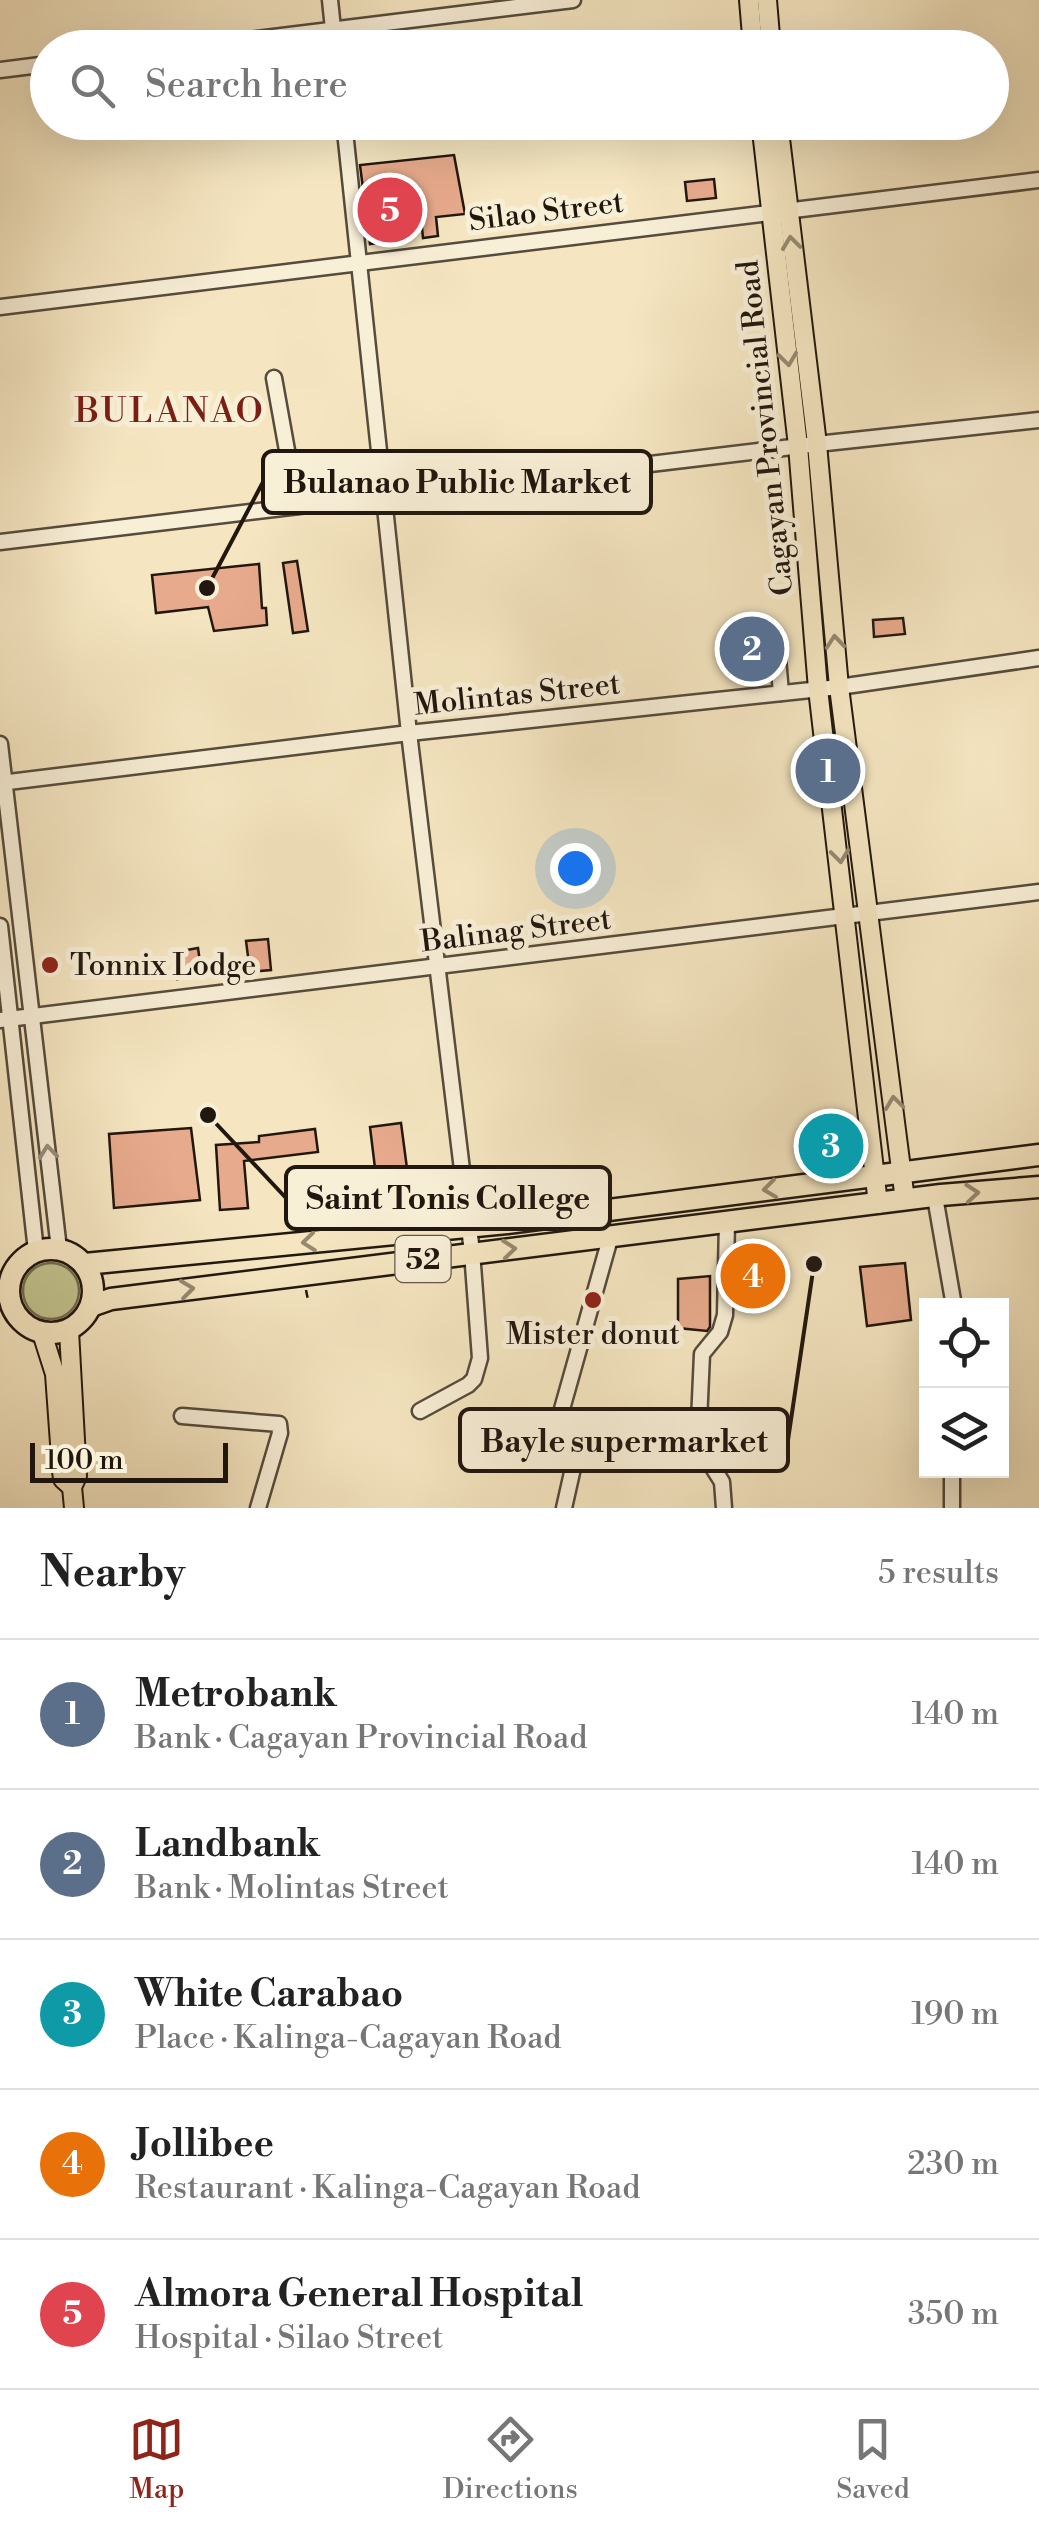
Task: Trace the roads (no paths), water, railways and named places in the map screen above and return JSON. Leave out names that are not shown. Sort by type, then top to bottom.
[{"type":"highway","name":"52","points":[[85,1264],[467,1226],[1039,1154]]},
{"type":"highway","name":"52","points":[[91,1306],[110,1298],[472,1252],[1039,1187]]},
{"type":"highway","points":[[59,1249],[85,1264],[93,1284],[91,1306],[69,1331],[42,1333],[8,1316],[10,1299],[5,1283],[22,1260],[36,1251],[59,1249]]},
{"type":"main road","points":[[748,0],[752,30]]},
{"type":"main road","points":[[766,0],[769,30]]},
{"type":"main road","name":"Cagayan Provincial Road","points":[[765,140],[779,210],[839,687],[857,914],[863,1070],[878,1204]]},
{"type":"main road","name":"Cagayan Provincial Road","points":[[778,140],[779,210]]},
{"type":"main road","name":"Cagayan Provincial Road","points":[[807,445],[818,689],[857,914],[889,1066],[905,1200]]},
{"type":"main road","points":[[863,1070],[889,1066]]},
{"type":"main road","points":[[69,1331],[77,1476],[72,1487],[74,1508]]},
{"type":"main road","points":[[42,1333],[55,1374],[63,1479],[72,1487]]},
{"type":"street","points":[[330,0],[333,30],[573,0]]},
{"type":"street","points":[[0,70],[30,66]]},
{"type":"street","points":[[346,140],[409,733],[472,1252],[480,1358],[468,1385],[420,1412]]},
{"type":"street","name":"Silao Street","points":[[0,307],[1039,180]]},
{"type":"street","points":[[274,378],[297,506]]},
{"type":"street","points":[[0,542],[1039,420]]},
{"type":"street","points":[[776,635],[781,693]]},
{"type":"street","name":"Molintas Street","points":[[3,783],[409,733],[839,687],[1039,658]]},
{"type":"street","points":[[0,744],[59,1249]]},
{"type":"street","name":"Balinag Street","points":[[5,1020],[1039,892]]},
{"type":"street","points":[[0,926],[5,1020],[36,1251]]},
{"type":"street","points":[[936,1197],[953,1298]]},
{"type":"street","points":[[724,1508],[722,1482],[698,1444],[702,1354],[720,1332],[725,1315],[726,1222]]},
{"type":"street","points":[[564,1508],[580,1437],[577,1428],[565,1419],[562,1408],[610,1235]]},
{"type":"street","points":[[182,1416],[278,1424],[280,1433],[258,1508]]},
{"type":"street","points":[[952,1478],[952,1508]]},
{"type":"place","name":"Almora General Hospital","points":[[390,210]]},
{"type":"place","name":"Bulanao Public Market","points":[[207,588]]},
{"type":"place","name":"Landbank","points":[[752,649]]},
{"type":"place","name":"Metrobank","points":[[828,771]]},
{"type":"place","name":"Tonnix Lodge","points":[[50,965]]},
{"type":"place","name":"Saint Tonis College","points":[[208,1115]]},
{"type":"place","name":"White Carabao","points":[[831,1146]]},
{"type":"place","name":"Bayle supermarket","points":[[814,1264]]},
{"type":"place","name":"Jollibee","points":[[753,1276]]},
{"type":"place","name":"Mister donut","points":[[593,1300]]},
{"type":"district","name":"BULANAO","points":[[170,410]]}]
